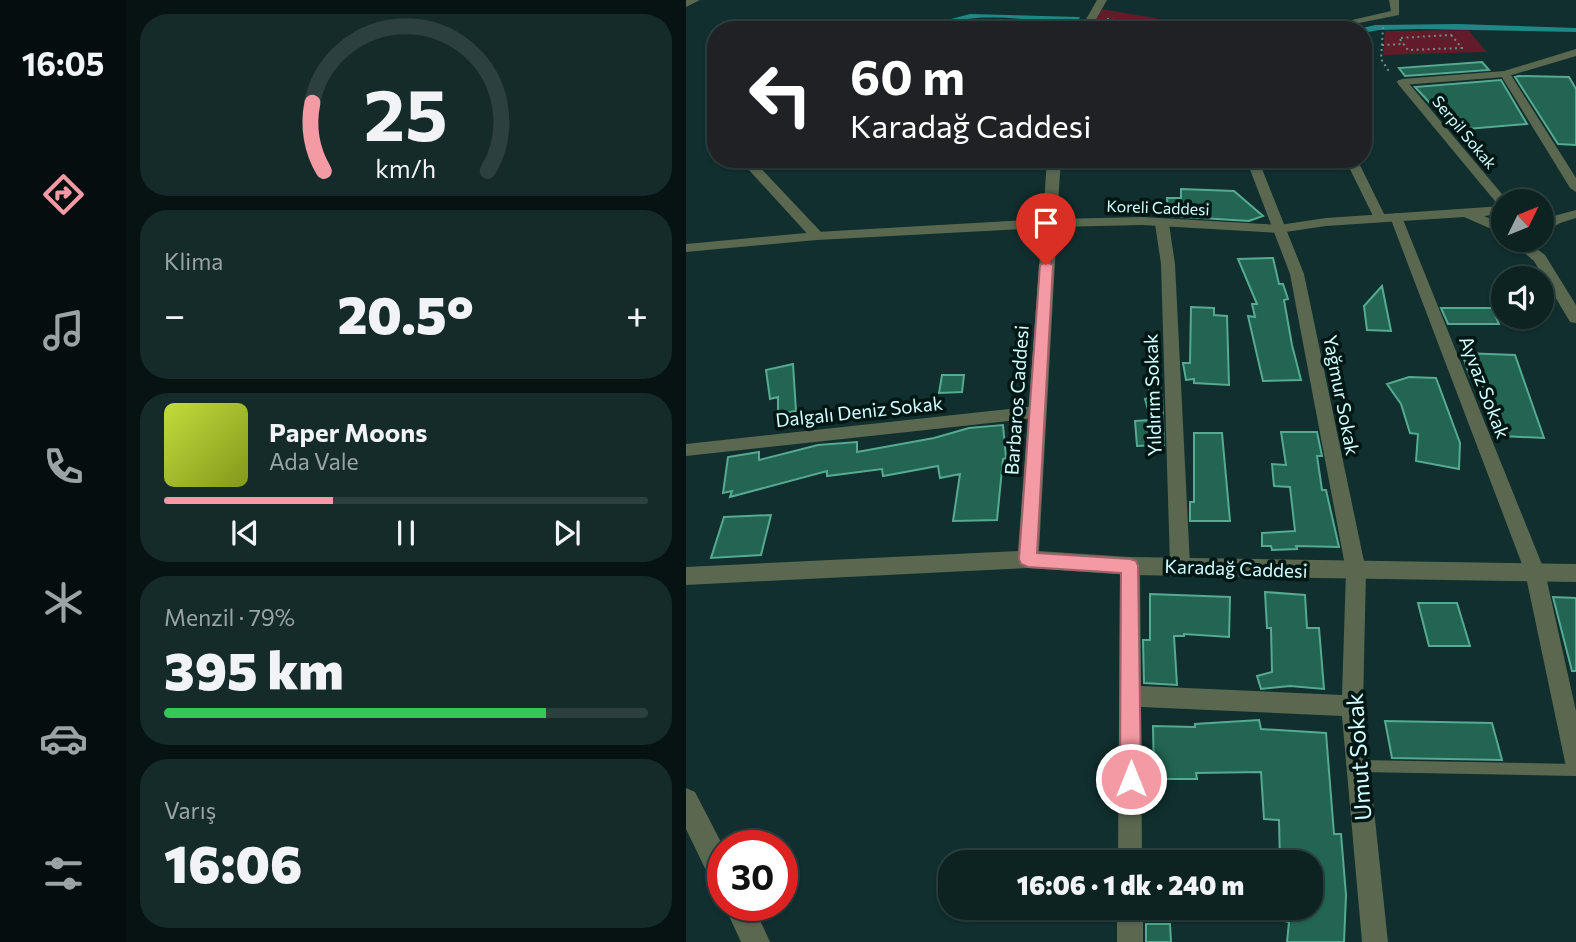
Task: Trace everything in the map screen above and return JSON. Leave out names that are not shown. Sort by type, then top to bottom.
[{"type":"street","points":[[686,4],[695,0]]},
{"type":"street","points":[[1089,21],[1102,0]]},
{"type":"street","points":[[1354,21],[1396,13],[1394,0]]},
{"type":"street","points":[[1397,78],[1505,74],[1575,53]]},
{"type":"street","points":[[1505,74],[1576,188]]},
{"type":"street","name":"Serpil Sokak","points":[[1397,78],[1491,189]]},
{"type":"street","points":[[753,168],[817,236]]},
{"type":"street","name":"Barbaros Caddesi","points":[[1028,559],[1053,168]]},
{"type":"street","name":"Yağmur Sokak","points":[[1255,168],[1297,274],[1356,571]]},
{"type":"street","name":"Ayvaz Sokak","points":[[1357,168],[1388,218],[1535,572],[1576,762]]},
{"type":"street","name":"Koreli Caddesi","points":[[688,246],[1049,223],[1142,221],[1279,229],[1491,211]]},
{"type":"street","points":[[1554,212],[1576,213]]},
{"type":"street","points":[[1465,213],[1491,225]]},
{"type":"street","points":[[1554,221],[1576,213]]},
{"type":"street","name":"Yıldırım Sokak","points":[[1162,224],[1168,264],[1180,565]]},
{"type":"street","points":[[1532,252],[1540,258]]},
{"type":"street","points":[[1539,252],[1576,318]]},
{"type":"street","name":"Dalgalı Deniz Sokak","points":[[686,450],[1037,412]]},
{"type":"street","name":"Karadağ Caddesi","points":[[686,576],[1028,559],[1130,566],[1576,573]]},
{"type":"street","points":[[1130,566],[1130,850]]},
{"type":"street","name":"Umut Sokak","points":[[1356,571],[1352,706],[1375,942]]},
{"type":"street","points":[[1131,696],[1352,706]]},
{"type":"street","points":[[686,800],[707,843]]},
{"type":"street","points":[[1130,920],[1130,942]]},
{"type":"street","points":[[746,921],[756,942]]},
{"type":"lane","points":[[1358,766],[1576,770]]},
{"type":"path","points":[[1090,18],[1114,21]]},
{"type":"path","points":[[1383,31],[1381,59],[1397,78]]},
{"type":"path","points":[[1451,35],[1462,48],[1408,50],[1403,44],[1399,38],[1451,35]]},
{"type":"path","points":[[1382,45],[1403,44]]},
{"type":"shaded area","points":[[1102,9],[1172,21],[1096,21]]},
{"type":"shaded area","points":[[1468,30],[1487,52],[1383,55],[1385,31]]},
{"type":"water","points":[[970,14],[1080,17],[1078,21],[980,18],[943,21]]},
{"type":"water","points":[[1458,24],[1576,28],[1576,32],[1419,29],[1372,31],[1372,26]]},
{"type":"building","points":[[1482,62],[1489,70],[1405,76],[1399,68]]},
{"type":"building","points":[[1515,77],[1569,77],[1576,89],[1576,145],[1558,144]]},
{"type":"building","points":[[1501,80],[1527,124],[1455,130],[1415,87]]},
{"type":"building","points":[[1181,189],[1234,191],[1263,216],[1249,221],[1169,216],[1167,198],[1181,198]]},
{"type":"building","points":[[1273,258],[1279,284],[1283,284],[1288,299],[1284,300],[1301,380],[1263,381],[1248,316],[1255,317],[1252,304],[1257,304],[1238,259]]},
{"type":"building","points":[[1382,286],[1391,331],[1367,330],[1364,306]]},
{"type":"building","points":[[1191,307],[1214,308],[1214,315],[1227,316],[1229,385],[1186,380],[1183,363],[1190,363]]},
{"type":"building","points":[[1441,308],[1491,308],[1491,324],[1448,324]]},
{"type":"building","points":[[1462,353],[1515,355],[1544,438],[1501,436],[1480,378],[1470,377]]},
{"type":"building","points":[[1153,363],[1162,393],[1164,445],[1137,446],[1135,421],[1151,420],[1145,399],[1149,398],[1149,364]]},
{"type":"building","points":[[793,364],[796,411],[778,414],[778,397],[770,399],[766,370]]},
{"type":"building","points":[[942,375],[964,375],[962,392],[939,393]]},
{"type":"building","points":[[1409,377],[1436,378],[1460,443],[1459,469],[1416,461],[1418,434],[1410,433],[1401,404],[1387,384]]},
{"type":"building","points":[[1003,425],[1006,458],[1003,459],[997,520],[953,521],[960,474],[940,478],[938,466],[883,476],[882,469],[827,476],[827,471],[730,497],[732,491],[723,493],[728,457],[759,452],[759,460],[818,445],[857,442],[857,452],[934,438],[969,428]]},
{"type":"building","points":[[1281,432],[1317,432],[1322,456],[1317,456],[1322,490],[1326,490],[1339,547],[1296,546],[1297,549],[1272,550],[1271,546],[1262,546],[1262,533],[1295,531],[1290,487],[1274,486],[1272,464],[1286,465]]},
{"type":"building","points":[[1194,433],[1222,433],[1230,521],[1190,521],[1190,502],[1194,502]]},
{"type":"building","points":[[771,515],[761,555],[711,558],[724,517]]},
{"type":"building","points":[[1265,592],[1305,595],[1307,628],[1319,628],[1324,689],[1290,686],[1261,689],[1257,676],[1272,672],[1271,628],[1267,628]]},
{"type":"building","points":[[1150,594],[1230,597],[1229,637],[1184,634],[1174,636],[1177,685],[1144,683],[1143,640],[1150,640]]},
{"type":"building","points":[[1553,597],[1576,598],[1576,671],[1572,671]]},
{"type":"building","points":[[1418,603],[1457,603],[1470,646],[1429,646]]},
{"type":"building","points":[[1259,720],[1261,729],[1326,733],[1334,834],[1341,834],[1346,895],[1344,942],[1287,942],[1289,922],[1280,920],[1323,920],[1323,850],[1280,850],[1279,820],[1264,819],[1261,772],[1196,773],[1197,779],[1154,779],[1153,726],[1195,727],[1195,724]]},
{"type":"building","points":[[1385,721],[1492,723],[1502,760],[1392,758]]},
{"type":"building","points":[[1146,924],[1170,924],[1171,942],[1146,942]]},
{"type":"route","points":[[1046,265],[1028,559],[1130,566],[1131,779]]}]
